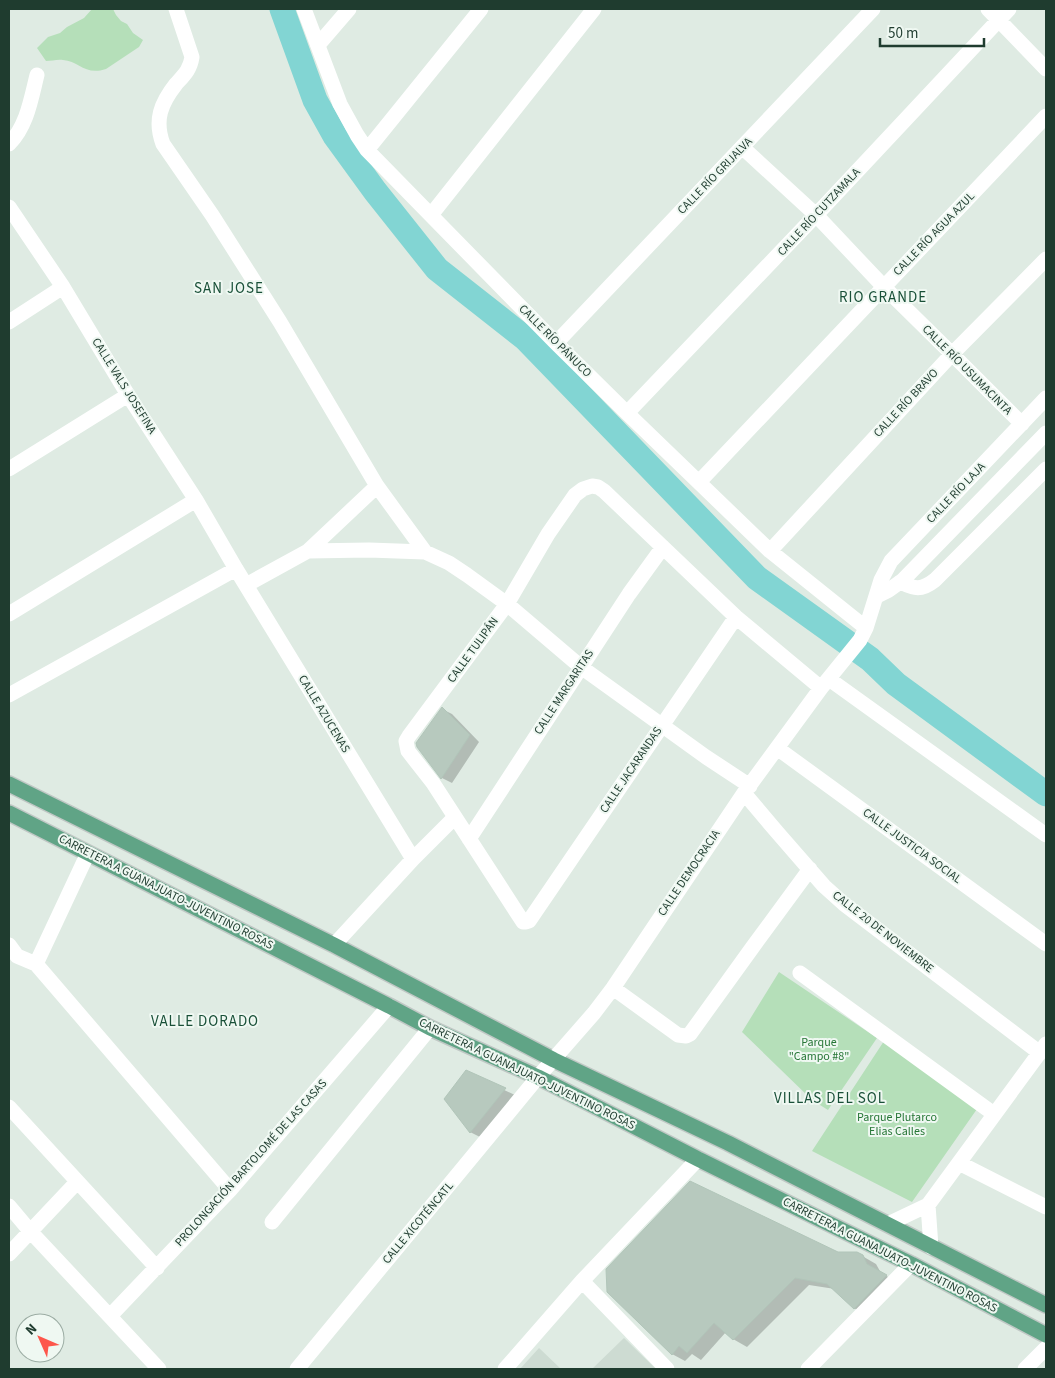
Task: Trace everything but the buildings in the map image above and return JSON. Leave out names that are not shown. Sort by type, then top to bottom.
[{"type":"main road","name":"CARRETERA A GUANAJUATO-JUVENTINO ROSAS","points":[[9,784],[334,945],[554,1060],[728,1143],[1046,1305]]},
{"type":"main road","name":"CARRETERA A GUANAJUATO-JUVENTINO ROSAS","points":[[9,813],[430,1028],[538,1077],[911,1264],[1046,1336]]},
{"type":"main road","points":[[151,884],[163,860]]},
{"type":"main road","points":[[767,1193],[779,1169]]},
{"type":"street","points":[[176,9],[192,57],[191,65],[187,72],[170,92],[162,106],[159,119],[159,133],[163,144],[212,215],[280,322],[377,486],[425,552]]},
{"type":"street","name":"CALLE RÍO PÁNUCO","points":[[304,9],[340,104],[367,150],[627,413],[770,551],[863,634]]},
{"type":"street","points":[[318,46],[349,9]]},
{"type":"street","points":[[367,150],[480,9]]},
{"type":"street","points":[[431,215],[594,9]]},
{"type":"street","name":"CALLE RÍO GRIJALVA","points":[[556,343],[873,9]]},
{"type":"street","points":[[999,12],[1046,69]]},
{"type":"street","name":"CALLE RÍO CUTZAMALA","points":[[627,413],[816,215],[999,12]]},
{"type":"street","points":[[9,144],[16,136],[26,116],[37,75]]},
{"type":"street","name":"CALLE RÍO AGUA AZUL","points":[[699,482],[1046,116]]},
{"type":"street","name":"CALLE RÍO USUMACINTA","points":[[742,147],[816,215],[884,287],[1022,424]]},
{"type":"street","name":"CALLE VALS JOSEFINA","points":[[9,207],[63,287],[128,395],[196,500],[236,569]]},
{"type":"street","name":"CALLE RÍO BRAVO","points":[[770,551],[952,354],[1046,259]]},
{"type":"street","points":[[9,322],[63,287]]},
{"type":"street","points":[[9,469],[128,395]]},
{"type":"street","name":"CALLE RÍO LAJA","points":[[829,678],[863,634],[881,580],[891,561],[1046,398]]},
{"type":"street","name":"CALLE RÍO LAJA","points":[[877,596],[900,582],[1046,432]]},
{"type":"street","points":[[900,582],[913,588],[927,586],[935,580],[1046,470]]},
{"type":"street","points":[[246,585],[308,551],[377,486]]},
{"type":"street","name":"CALLE TULIPÁN","points":[[455,816],[408,751],[406,741],[507,604],[548,534],[575,495],[583,489],[592,486],[598,487],[662,547]]},
{"type":"street","points":[[9,614],[196,500]]},
{"type":"street","points":[[662,547],[736,617],[829,678],[1046,835]]},
{"type":"street","name":"CALLE MARGARITAS","points":[[469,839],[629,594],[662,547]]},
{"type":"street","points":[[308,551],[369,550],[425,552]]},
{"type":"street","name":"CALLE 20 DE NOVIEMBRE","points":[[425,552],[449,562],[507,604],[581,667],[747,789],[776,832],[824,886],[844,904],[1043,1048]]},
{"type":"street","points":[[9,695],[236,569]]},
{"type":"street","name":"CALLE AZUCENAS","points":[[236,569],[413,860]]},
{"type":"street","name":"CALLE JACARANDAS","points":[[469,839],[522,921],[526,922],[529,920],[736,617]]},
{"type":"street","name":"CALLE DEMOCRACIA","points":[[538,1077],[594,1013],[747,789],[829,678]]},
{"type":"street","name":"CALLE JUSTICIA SOCIAL","points":[[777,748],[1046,944]]},
{"type":"street","points":[[334,945],[455,816],[469,839]]},
{"type":"street","points":[[36,964],[88,853]]},
{"type":"street","points":[[612,988],[678,1034],[682,1036],[690,1034],[810,869]]},
{"type":"street","points":[[11,955],[36,964],[230,1190]]},
{"type":"street","points":[[800,973],[994,1114]]},
{"type":"street","name":"PROLONGACIÓN BARTOLOMÉ DE LAS CASAS","points":[[110,1316],[230,1190],[389,1006]]},
{"type":"street","points":[[272,1222],[430,1028]]},
{"type":"street","points":[[888,1224],[928,1205],[1043,1048]]},
{"type":"street","name":"CALLE XICOTÉNCATL","points":[[297,1369],[538,1077]]},
{"type":"street","points":[[9,1107],[157,1268]]},
{"type":"street","points":[[505,1369],[582,1281],[698,1158]]},
{"type":"street","points":[[959,1163],[1045,1205]]},
{"type":"street","points":[[9,1254],[77,1182]]},
{"type":"street","points":[[928,1205],[931,1247]]},
{"type":"street","points":[[9,1206],[159,1369]]},
{"type":"street","points":[[808,1369],[911,1264]]},
{"type":"street","points":[[582,1281],[667,1369]]},
{"type":"street","points":[[1025,1369],[1046,1348]]},
{"type":"shaded area","points":[[624,1338],[656,1369],[592,1369]]},
{"type":"shaded area","points":[[539,1348],[561,1369],[520,1369]]},
{"type":"green space","points":[[92,9],[113,9],[121,21],[127,24],[133,33],[143,40],[139,47],[106,69],[99,71],[87,69],[69,61],[46,61],[37,48],[48,37],[60,33],[84,18]]},
{"type":"green space","name":"Parque \"Campo #8\"","points":[[779,972],[877,1038],[828,1110],[812,1100],[742,1032]]},
{"type":"green space","name":"Parque Plutarco Elias Calles","points":[[884,1041],[977,1109],[912,1202],[812,1151]]},
{"type":"waterway","points":[[282,9],[315,100],[335,136],[375,191],[437,269],[526,339],[757,578],[870,659],[896,684],[1046,794]]},
{"type":"district","name":"SAN JOSE","points":[[229,288]]},
{"type":"district","name":"RIO GRANDE","points":[[883,297]]},
{"type":"district","name":"VALLE DORADO","points":[[205,1021]]},
{"type":"district","name":"VILLAS DEL SOL","points":[[830,1098]]}]
